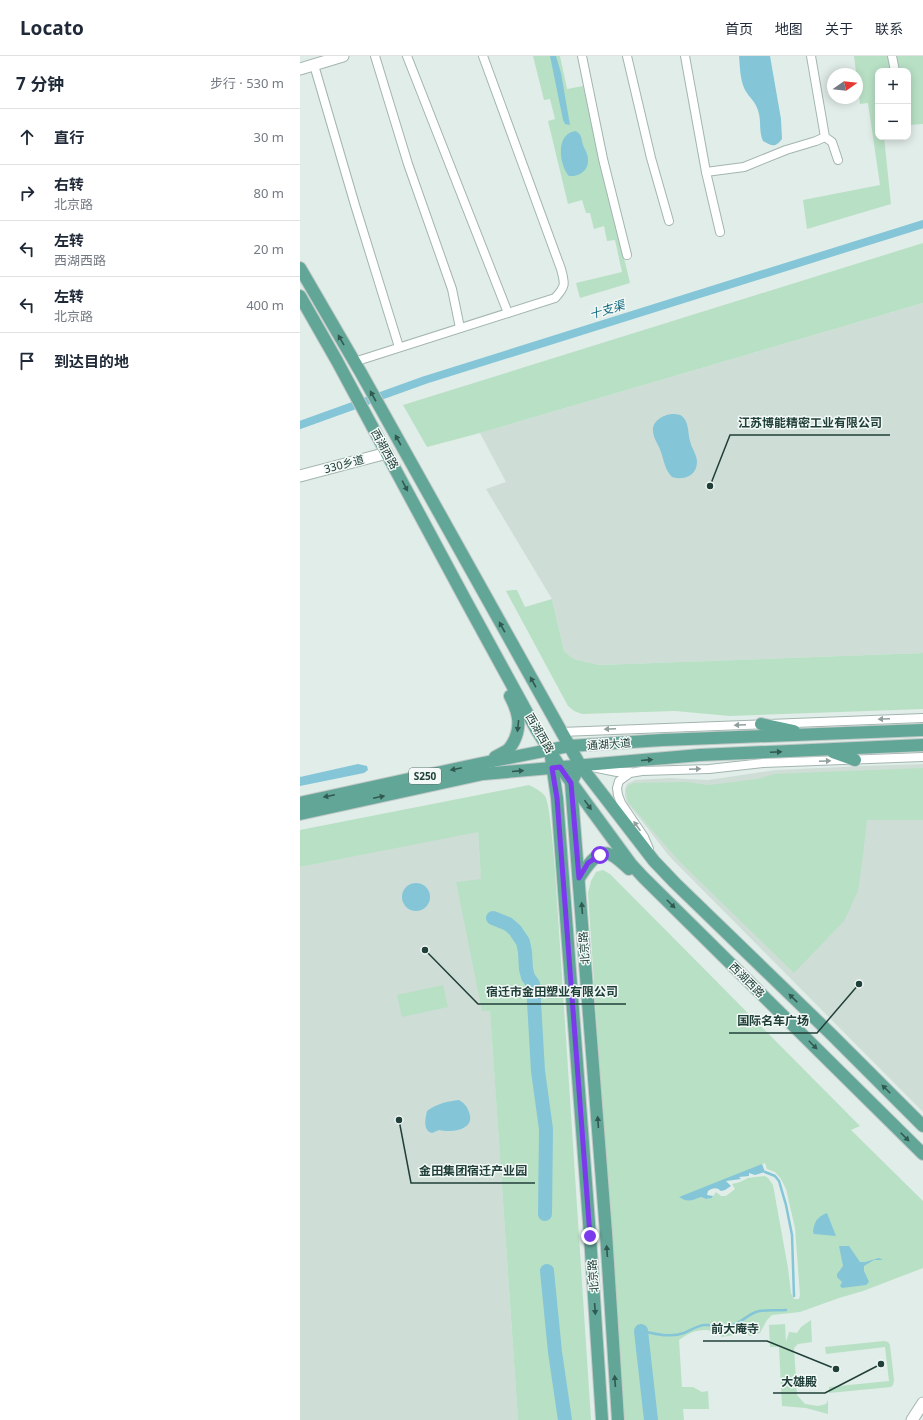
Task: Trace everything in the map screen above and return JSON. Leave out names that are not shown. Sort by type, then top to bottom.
[{"type":"main road","name":"西湖西路","points":[[300,268],[361,373],[580,765],[654,861],[923,1126]]},
{"type":"main road","name":"西湖西路","points":[[300,296],[549,750],[556,767],[571,783],[631,864],[649,883],[923,1154]]},
{"type":"main road","points":[[466,601],[475,629],[516,707],[519,719],[519,730],[511,747],[507,751],[478,764]]},
{"type":"main road","points":[[761,724],[810,735]]},
{"type":"main road","name":"通湖大道","points":[[300,803],[478,764],[569,746],[662,740],[923,730]]},
{"type":"main road","name":"通湖大道","points":[[300,814],[483,774],[700,755],[923,745]]},
{"type":"main road","points":[[824,750],[855,760]]},
{"type":"main road","points":[[571,783],[580,765]]},
{"type":"main road","name":"北京路","points":[[556,767],[602,1420]]},
{"type":"main road","name":"北京路","points":[[571,783],[606,1233],[618,1420]]},
{"type":"main road","points":[[579,878],[588,863],[605,853],[610,854],[649,883]]},
{"type":"street","points":[[300,69],[343,56]]},
{"type":"street","points":[[375,56],[408,164],[452,289],[460,328]]},
{"type":"street","points":[[407,56],[508,313]]},
{"type":"street","points":[[354,362],[555,298],[563,290],[564,282],[561,269],[483,56]]},
{"type":"street","points":[[582,56],[603,159],[627,255]]},
{"type":"street","points":[[627,56],[651,158],[669,221]]},
{"type":"street","points":[[685,56],[706,172],[720,232]]},
{"type":"street","points":[[811,56],[825,137],[832,142],[838,160]]},
{"type":"street","points":[[892,56],[894,68]]},
{"type":"street","points":[[314,65],[399,347]]},
{"type":"street","points":[[706,172],[744,167],[786,150],[825,137]]},
{"type":"street","name":"330乡道","points":[[300,476],[387,453]]},
{"type":"street","points":[[561,732],[923,718]]},
{"type":"street","points":[[580,765],[617,772],[637,772],[763,763],[923,757]]},
{"type":"street","points":[[637,772],[630,774],[620,781],[617,788],[618,795],[621,803],[644,837],[654,861]]},
{"type":"street","points":[[912,1420],[923,1403]]},
{"type":"shaded area","points":[[923,303],[923,653],[599,665],[574,659],[564,651],[552,599],[486,489],[506,482],[480,433]]},
{"type":"shaded area","points":[[923,764],[923,1112],[669,856],[627,803],[625,789],[627,784],[635,780],[670,778],[708,780],[776,770]]},
{"type":"shaded area","points":[[478,831],[518,1420],[300,1420],[300,867]]},
{"type":"green space","points":[[533,56],[560,56],[567,89],[583,86],[630,283],[580,298],[576,283],[622,272],[615,240],[607,241],[604,226],[594,229],[590,213],[586,213],[582,200],[568,204],[548,121],[555,119],[550,99],[544,100]]},
{"type":"green space","points":[[854,56],[923,56],[923,124],[911,125],[911,68],[875,68],[875,140],[884,140],[891,204],[807,229],[803,200],[880,185],[868,103],[863,104],[863,68],[856,68]]},
{"type":"green space","points":[[923,243],[923,303],[480,433],[427,447],[403,405]]},
{"type":"green space","points":[[517,590],[525,607],[552,599],[564,651],[574,659],[599,665],[923,653],[923,709],[730,716],[675,711],[582,714],[574,711],[568,706],[506,591]]},
{"type":"green space","points":[[923,768],[923,820],[867,820],[858,891],[844,921],[794,973],[679,861],[628,802],[626,791],[628,786],[633,783],[685,782],[709,785],[758,779],[774,774]]},
{"type":"green space","points":[[529,785],[540,791],[545,796],[549,809],[553,843],[591,1420],[518,1420],[490,1011],[482,1011],[456,882],[481,879],[478,832],[300,867],[300,830]]},
{"type":"green space","points":[[603,870],[610,874],[860,1126],[851,1130],[923,1201],[923,1268],[863,1291],[800,1312],[772,1315],[767,1320],[760,1333],[750,1336],[746,1333],[722,1337],[712,1331],[700,1330],[695,1331],[679,1340],[682,1387],[693,1387],[702,1392],[708,1391],[709,1409],[683,1409],[684,1420],[623,1420],[588,893],[591,881],[596,872]],"holes":[[[765,1163],[767,1169],[775,1172],[781,1179],[786,1189],[795,1228],[800,1295],[799,1299],[794,1299],[791,1293],[773,1185],[768,1178],[765,1176],[748,1178],[732,1184],[735,1189],[726,1196],[721,1196],[716,1192],[712,1198],[706,1199],[701,1197],[679,1198]]]},
{"type":"green space","points":[[443,985],[448,1007],[402,1017],[397,995]]},
{"type":"green space","points":[[811,1320],[812,1342],[798,1344],[794,1348],[797,1395],[805,1404],[818,1406],[826,1404],[828,1400],[828,1414],[806,1408],[782,1406],[779,1347],[770,1347],[769,1325],[785,1324],[786,1342],[789,1332],[797,1333],[801,1327]]},
{"type":"green space","points":[[884,1341],[888,1342],[890,1345],[894,1380],[891,1387],[829,1393],[829,1387],[889,1381],[885,1347],[826,1354],[825,1347]]},
{"type":"water","points":[[550,56],[556,56],[561,73],[570,125],[565,124],[563,120]]},
{"type":"water","points":[[739,56],[770,56],[781,119],[782,139],[775,145],[771,145],[763,141],[758,110],[755,103],[745,90],[742,82]]},
{"type":"water","points":[[576,131],[581,137],[587,154],[588,163],[587,167],[582,173],[569,176],[563,165],[561,157],[562,143],[569,133]]},
{"type":"water","points":[[672,414],[681,415],[685,419],[690,441],[697,459],[695,471],[685,478],[672,477],[666,468],[653,434],[653,427],[656,421],[662,417]]},
{"type":"water","points":[[358,764],[367,766],[368,770],[364,773],[300,786],[300,777]]},
{"type":"water","points":[[416,883],[426,887],[430,897],[426,907],[416,911],[406,907],[402,897],[406,887]]},
{"type":"water","points":[[459,1100],[465,1105],[469,1112],[469,1123],[466,1126],[462,1129],[450,1131],[439,1130],[432,1133],[427,1130],[425,1121],[427,1111],[442,1103]]},
{"type":"water","points":[[762,1164],[765,1172],[755,1175],[749,1173],[749,1176],[739,1177],[741,1179],[726,1181],[731,1186],[725,1190],[721,1191],[714,1188],[708,1191],[707,1195],[713,1196],[712,1198],[706,1199],[701,1197],[688,1200],[679,1197]]},
{"type":"water","points":[[827,1213],[836,1236],[814,1234],[813,1228],[815,1223],[821,1216]]},
{"type":"water","points":[[839,1246],[849,1246],[860,1262],[879,1258],[883,1260],[874,1260],[864,1266],[864,1271],[869,1282],[866,1285],[842,1288],[840,1286],[842,1282],[837,1277],[837,1274],[843,1266]]},
{"type":"waterway","name":"十支渠","points":[[300,425],[425,380],[923,224]]},
{"type":"waterway","points":[[493,918],[508,924],[515,930],[523,942],[526,969],[528,977],[533,984],[538,1071],[546,1129],[545,1214]]},
{"type":"waterway","points":[[765,1172],[775,1176],[779,1181],[786,1205],[792,1235],[794,1296]]},
{"type":"waterway","points":[[547,1271],[555,1352],[565,1420]]},
{"type":"waterway","points":[[641,1331],[663,1335],[674,1335],[684,1333],[704,1325],[724,1327],[732,1325],[738,1323],[753,1313],[760,1311],[786,1310]]},
{"type":"waterway","points":[[641,1331],[651,1420]]},
{"type":"place","name":"江苏博能精密工业有限公司","points":[[710,486]]},
{"type":"place","name":"宿迁市金田塑业有限公司","points":[[425,950]]},
{"type":"place","name":"国际名车广场","points":[[859,984]]},
{"type":"place","name":"金田集团宿迁产业园","points":[[399,1120]]},
{"type":"place","name":"大雄殿","points":[[881,1364]]},
{"type":"place","name":"前大庵寺","points":[[836,1369]]},
{"type":"route","points":[[590,1236],[557,798],[552,768],[560,767],[571,783],[579,878],[588,863],[600,855]]}]
